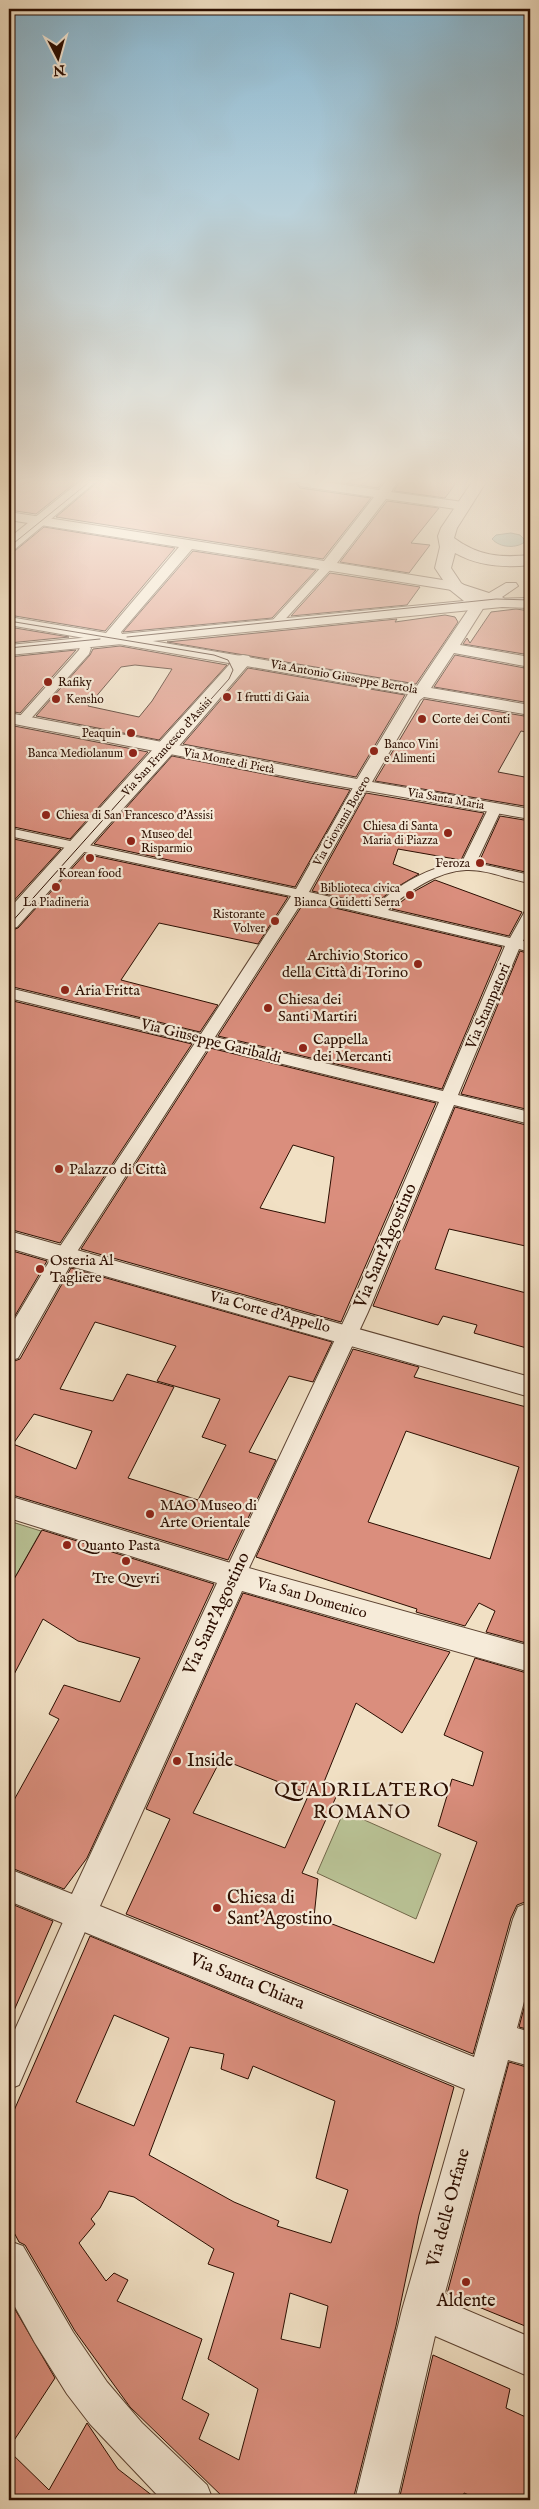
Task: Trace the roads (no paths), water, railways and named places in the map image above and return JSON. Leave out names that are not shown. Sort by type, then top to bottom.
[{"type":"street","points":[[117,640],[113,632],[144,596]]},
{"type":"street","points":[[262,637],[301,596]]},
{"type":"street","points":[[479,596],[491,601]]},
{"type":"street","points":[[491,601],[498,596]]},
{"type":"street","points":[[9,650],[491,601],[530,602]]},
{"type":"street","name":"Via Giovanni Botero","points":[[64,1256],[300,894],[362,784],[414,698],[422,691],[451,648],[491,601]]},
{"type":"street","name":"Via Antonio Giuseppe Bertola","points":[[9,621],[530,710]]},
{"type":"street","points":[[9,655],[85,648],[117,640]]},
{"type":"street","points":[[9,734],[16,719],[85,652],[85,648]]},
{"type":"street","points":[[451,648],[530,662]]},
{"type":"street","name":"Via San Francesco d'Assisi","points":[[9,922],[166,749],[243,660]]},
{"type":"street","name":"Via Monte di Pietà","points":[[16,719],[166,749],[362,784]]},
{"type":"street","name":"Via Santa Maria","points":[[362,784],[530,814]]},
{"type":"street","points":[[467,866],[495,808]]},
{"type":"street","points":[[9,832],[300,894],[523,945]]},
{"type":"street","points":[[378,912],[403,890],[450,869],[467,866],[530,879]]},
{"type":"street","name":"Via Stampatori","points":[[449,1098],[523,945],[530,914]]},
{"type":"street","name":"Via Giuseppe Garibaldi","points":[[9,993],[530,1118]]},
{"type":"street","name":"Via Sant'Agostino","points":[[9,2076],[80,1913],[234,1576],[348,1334],[449,1098]]},
{"type":"street","name":"Via Corte d'Appello","points":[[9,1240],[348,1334],[530,1387]]},
{"type":"street","points":[[9,1351],[64,1256]]},
{"type":"street","name":"Via San Domenico","points":[[9,1506],[234,1576],[530,1659]]},
{"type":"street","name":"Via Santa Chiara","points":[[9,1885],[484,2079]]},
{"type":"street","name":"Via delle Orfane","points":[[376,2500],[421,2310],[484,2079],[514,2044],[530,1919]]},
{"type":"street","points":[[9,2260],[67,2358],[93,2396],[136,2447],[192,2500]]},
{"type":"street","points":[[421,2310],[530,2357]]},
{"type":"tram line","points":[[127,637],[496,599],[530,600]]},
{"type":"tram line","points":[[9,621],[214,655],[228,660],[233,670],[229,679],[9,925]]},
{"type":"tram line","points":[[9,648],[100,639]]},
{"type":"place","name":"Rafiky","points":[[48,682]]},
{"type":"place","name":"I frutti di Gaia","points":[[227,697]]},
{"type":"place","name":"Kensho","points":[[56,699]]},
{"type":"place","name":"Corte dei Conti","points":[[422,719]]},
{"type":"place","name":"Peaquin","points":[[131,733]]},
{"type":"place","name":"Banco Vini e Alimenti","points":[[374,751]]},
{"type":"place","name":"Banca Mediolanum","points":[[133,753]]},
{"type":"place","name":"Chiesa di San Francesco d'Assisi","points":[[46,815]]},
{"type":"place","name":"Chiesa di Santa Maria di Piazza","points":[[448,833]]},
{"type":"place","name":"Museo del Risparmio","points":[[131,841]]},
{"type":"place","name":"Korean food","points":[[90,858]]},
{"type":"place","name":"Feroza","points":[[480,863]]},
{"type":"place","name":"La Piadineria","points":[[56,887]]},
{"type":"place","name":"Biblioteca civica Bianca Guidetti Serra","points":[[410,895]]},
{"type":"place","name":"Ristorante Volver","points":[[275,921]]},
{"type":"place","name":"Archivio Storico della Città di Torino","points":[[418,964]]},
{"type":"place","name":"Aria Fritta","points":[[65,990]]},
{"type":"place","name":"Chiesa dei Santi Martiri","points":[[268,1008]]},
{"type":"place","name":"Cappella dei Mercanti","points":[[303,1048]]},
{"type":"place","name":"Palazzo di Città","points":[[59,1169]]},
{"type":"place","name":"Osteria Al Tagliere","points":[[40,1269]]},
{"type":"place","name":"MAO Museo di Arte Orientale","points":[[150,1514]]},
{"type":"place","name":"Quanto Pasta","points":[[67,1545]]},
{"type":"place","name":"Tre Qvevri","points":[[126,1561]]},
{"type":"place","name":"Inside","points":[[177,1761]]},
{"type":"place","name":"Chiesa di Sant'Agostino","points":[[217,1908]]},
{"type":"place","name":"Aldente","points":[[466,2282]]},
{"type":"district","name":"QUADRILATERO ROMANO","points":[[362,1802]]}]
